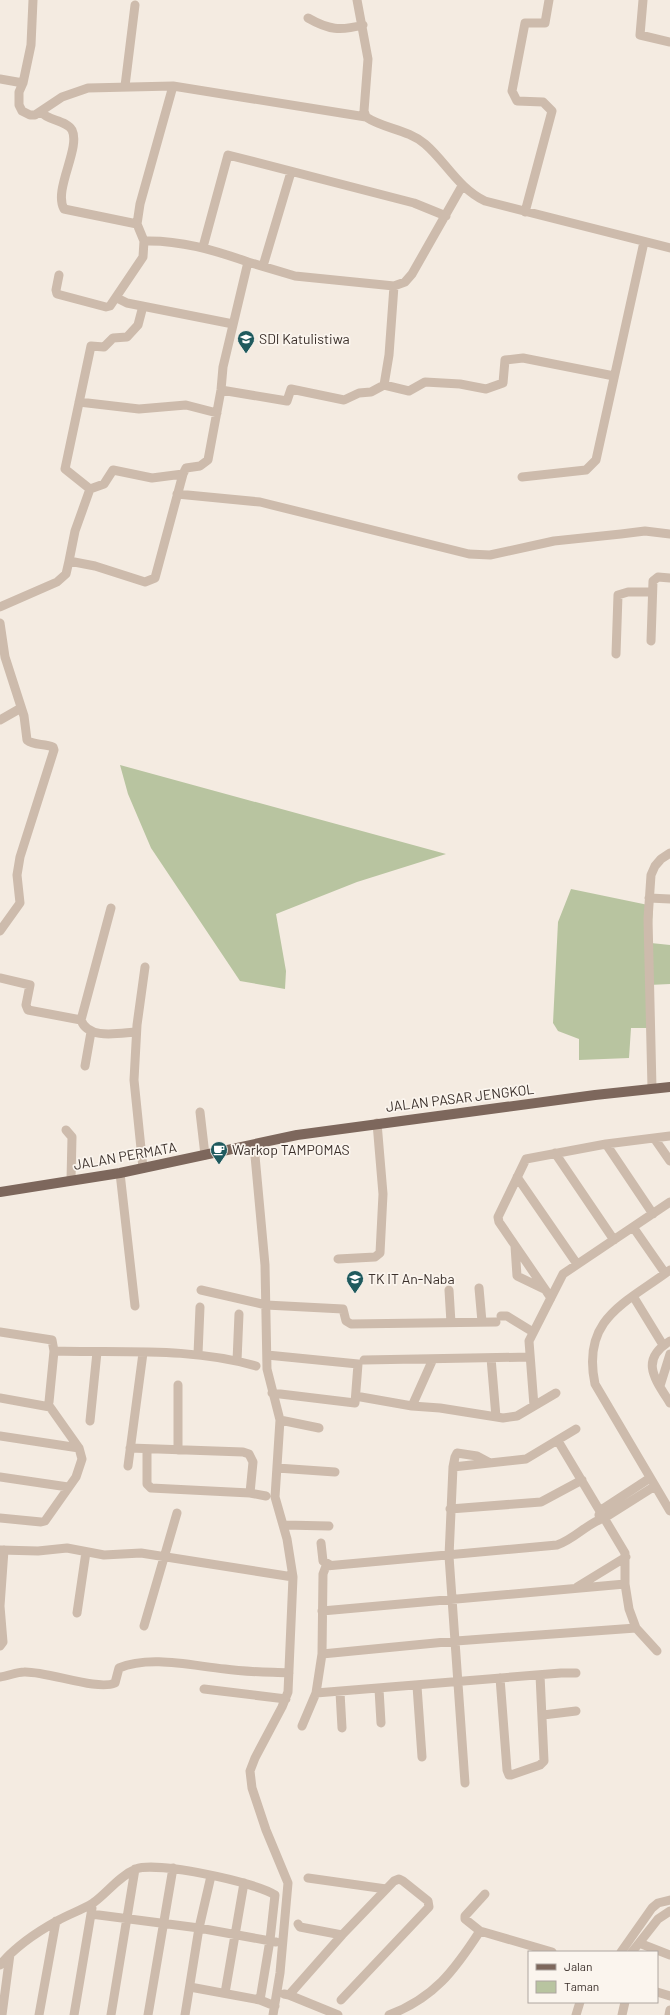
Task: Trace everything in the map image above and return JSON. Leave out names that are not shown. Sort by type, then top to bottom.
[{"type":"main road","name":"JALAN PASAR JENGKOL","points":[[254,1145],[298,1135],[378,1123],[652,1088],[670,1087]]},
{"type":"main road","name":"JALAN PERMATA","points":[[0,1192],[120,1173],[254,1145]]},
{"type":"street","points":[[33,0],[32,32],[23,83],[19,92],[18,100],[22,112],[30,115],[41,112],[62,97],[75,91],[88,88],[173,86],[366,117],[377,123],[408,133],[424,143],[437,155],[462,186],[485,201],[670,248]]},
{"type":"street","points":[[357,0],[363,25],[368,59],[364,105],[366,117]]},
{"type":"street","points":[[525,212],[552,111],[543,102],[517,101],[512,91],[525,23],[545,23],[549,0]]},
{"type":"street","points":[[643,0],[640,35],[670,42]]},
{"type":"street","points":[[125,86],[135,5]]},
{"type":"street","points":[[308,18],[330,29],[343,29],[363,25]]},
{"type":"street","points":[[0,80],[23,83]]},
{"type":"street","points":[[59,275],[56,290],[57,294],[106,307],[110,306],[117,298],[143,257],[144,241],[137,224],[143,186],[173,86]]},
{"type":"street","points":[[41,112],[44,116],[63,123],[72,131],[72,150],[61,196],[64,209],[137,224]]},
{"type":"street","points":[[203,248],[228,155],[414,203],[446,216]]},
{"type":"street","points":[[263,266],[291,172]]},
{"type":"street","points":[[144,241],[176,243],[203,248],[295,276],[394,286],[405,282],[412,274],[462,186]]},
{"type":"street","points":[[522,477],[586,470],[592,466],[598,452],[644,242]]},
{"type":"street","points":[[69,561],[95,566],[145,582],[152,580],[157,574],[182,474],[186,468],[200,466],[208,460],[221,390],[223,367],[248,262]]},
{"type":"street","points":[[384,385],[394,286]]},
{"type":"street","points":[[117,298],[127,303],[233,324]]},
{"type":"street","points":[[90,490],[65,469],[91,346],[104,347],[113,338],[127,337],[138,326],[143,306]]},
{"type":"street","points":[[221,390],[287,401],[291,389],[344,400],[359,393],[371,392],[384,385],[409,391],[425,382],[460,384],[486,389],[503,383],[505,360],[523,358],[614,376]]},
{"type":"street","points":[[78,402],[139,409],[186,405],[217,414]]},
{"type":"street","points":[[0,607],[57,582],[66,574],[75,531],[90,490],[104,484],[113,470],[152,478],[182,474]]},
{"type":"street","points":[[177,494],[260,502],[469,554],[490,555],[554,541],[645,531],[670,534]]},
{"type":"street","points":[[651,641],[652,592],[654,579],[670,578]]},
{"type":"street","points":[[616,654],[618,595],[628,592],[652,592]]},
{"type":"street","points":[[0,623],[5,657],[24,716],[27,740],[34,744],[48,744],[53,747],[54,750],[17,869],[20,903],[0,931]]},
{"type":"street","points":[[0,720],[21,708]]},
{"type":"street","points":[[652,1088],[648,919],[649,898],[651,874],[661,859],[670,853]]},
{"type":"street","points":[[649,898],[670,899]]},
{"type":"street","points":[[111,908],[81,1020],[84,1027],[91,1032],[136,1032]]},
{"type":"street","points":[[143,1168],[134,1080],[136,1032],[145,967]]},
{"type":"street","points":[[0,978],[30,985],[26,1005],[28,1010],[81,1020]]},
{"type":"street","points":[[85,1066],[91,1032]]},
{"type":"street","points":[[200,1112],[205,1155]]},
{"type":"street","points":[[338,1259],[375,1257],[380,1253],[383,1194],[378,1123]]},
{"type":"street","points":[[66,1130],[72,1137],[71,1180]]},
{"type":"street","points":[[551,1298],[499,1222],[498,1217],[526,1159],[606,1144],[670,1136]]},
{"type":"street","points":[[654,1138],[670,1161]]},
{"type":"street","points":[[606,1144],[653,1214]]},
{"type":"street","points":[[190,1987],[260,2000],[274,2010],[283,1943],[288,1883],[266,1830],[250,1778],[251,1766],[286,1699],[290,1673],[293,1577],[284,1525],[275,1497],[280,1420],[272,1393],[267,1355],[261,1204],[254,1145]]},
{"type":"street","points":[[555,1153],[614,1240]]},
{"type":"street","points":[[120,1173],[135,1306]]},
{"type":"street","points":[[518,1177],[577,1264]]},
{"type":"street","points":[[534,1406],[528,1341],[563,1274],[670,1202]]},
{"type":"street","points":[[633,1227],[668,1272],[615,1310],[602,1324],[594,1342],[591,1365],[595,1384],[670,1511]]},
{"type":"street","points":[[515,1245],[518,1276],[545,1289]]},
{"type":"street","points":[[479,1288],[482,1322]]},
{"type":"street","points":[[201,1290],[266,1305],[343,1309],[346,1321],[351,1324],[482,1322],[507,1316],[533,1332]]},
{"type":"street","points":[[449,1290],[452,1323]]},
{"type":"street","points":[[633,1296],[667,1347],[660,1386]]},
{"type":"street","points":[[198,1354],[200,1307]]},
{"type":"street","points":[[237,1360],[239,1314]]},
{"type":"street","points":[[0,1334],[49,1338],[53,1342],[54,1351],[49,1402]]},
{"type":"street","points":[[667,1347],[653,1360],[652,1369],[670,1402]]},
{"type":"street","points":[[54,1351],[198,1354],[237,1360],[256,1366]]},
{"type":"street","points":[[90,1421],[97,1352]]},
{"type":"street","points":[[128,1466],[143,1353]]},
{"type":"street","points":[[267,1355],[358,1364],[355,1403],[272,1393]]},
{"type":"street","points":[[364,1360],[530,1357]]},
{"type":"street","points":[[412,1406],[433,1358]]},
{"type":"street","points":[[491,1358],[496,1417]]},
{"type":"street","points":[[178,1385],[178,1450]]},
{"type":"street","points":[[361,1397],[412,1406],[440,1408],[503,1418],[517,1416],[556,1393]]},
{"type":"street","points":[[0,1398],[50,1407],[79,1448],[82,1459],[76,1477],[45,1521],[36,1522],[0,1518]]},
{"type":"street","points":[[280,1420],[319,1428]]},
{"type":"street","points":[[453,1467],[526,1459],[558,1442],[576,1430]]},
{"type":"street","points":[[0,1436],[79,1448]]},
{"type":"street","points":[[558,1442],[626,1556],[625,1584],[629,1609],[636,1628],[657,1651]]},
{"type":"street","points":[[130,1448],[243,1452],[249,1454],[253,1462],[250,1493]]},
{"type":"street","points":[[147,1449],[147,1484],[151,1488],[250,1493],[266,1496]]},
{"type":"street","points":[[465,1783],[449,1556],[453,1467],[454,1457],[457,1454],[477,1456],[490,1462]]},
{"type":"street","points":[[277,1468],[335,1472]]},
{"type":"street","points":[[0,1477],[68,1487]]},
{"type":"street","points":[[302,1726],[316,1693],[322,1654],[322,1611],[324,1574],[326,1566],[557,1545],[564,1543],[650,1478]]},
{"type":"street","points":[[450,1509],[541,1502],[582,1480]]},
{"type":"street","points":[[601,1516],[655,1486]]},
{"type":"street","points":[[144,1626],[177,1513]]},
{"type":"street","points":[[284,1525],[329,1526]]},
{"type":"street","points":[[321,1543],[323,1561],[330,1565]]},
{"type":"street","points":[[0,1646],[3,1642],[0,1606],[2,1550],[38,1551],[67,1548],[104,1555],[141,1553],[293,1577]]},
{"type":"street","points":[[77,1613],[86,1552]]},
{"type":"street","points":[[574,1588],[626,1556]]},
{"type":"street","points":[[322,1611],[453,1598],[625,1584]]},
{"type":"street","points":[[322,1654],[456,1641],[636,1628]]},
{"type":"street","points":[[0,1677],[23,1672],[97,1684],[110,1684],[116,1682],[119,1668],[148,1663],[190,1664],[223,1669],[290,1673]]},
{"type":"street","points":[[316,1693],[576,1673]]},
{"type":"street","points":[[500,1678],[507,1770],[509,1775],[540,1766],[544,1761],[540,1675]]},
{"type":"street","points":[[417,1686],[422,1757]]},
{"type":"street","points":[[204,1689],[286,1699]]},
{"type":"street","points":[[379,1689],[381,1723]]},
{"type":"street","points":[[340,1692],[342,1728]]},
{"type":"street","points":[[543,1714],[576,1711]]},
{"type":"street","points":[[0,1965],[11,1952],[56,1921],[93,1903],[135,1869],[151,1866],[173,1868],[244,1883],[275,1895],[270,1940],[260,2000]]},
{"type":"street","points":[[148,2015],[173,1868]]},
{"type":"street","points":[[111,2015],[135,1869]]},
{"type":"street","points":[[185,2015],[199,1928],[210,1876]]},
{"type":"street","points":[[308,1878],[386,1889]]},
{"type":"street","points":[[289,1994],[342,1934],[394,1881],[399,1879],[403,1881],[428,1901],[429,1907],[341,2000]]},
{"type":"street","points":[[225,1993],[244,1883]]},
{"type":"street","points":[[485,1894],[464,1918],[480,1931],[549,1951]]},
{"type":"street","points":[[623,1951],[652,1908],[658,1903],[670,1900]]},
{"type":"street","points":[[74,2015],[93,1903]]},
{"type":"street","points":[[633,1951],[658,1919],[670,1911]]},
{"type":"street","points":[[91,1914],[163,1922],[283,1943]]},
{"type":"street","points":[[39,2015],[56,1921]]},
{"type":"street","points":[[298,1924],[300,1927],[342,1934]]},
{"type":"street","points":[[389,2015],[410,2007],[442,1983],[480,1931]]},
{"type":"street","points":[[639,1943],[670,1955]]},
{"type":"street","points":[[2,2015],[11,1952]]},
{"type":"street","points":[[658,1992],[670,1996]]},
{"type":"street","points":[[277,1994],[289,1994],[338,2015]]},
{"type":"street","points":[[576,2015],[580,2003]]},
{"type":"street","points":[[622,2015],[625,2003]]},
{"type":"street","points":[[669,2015],[670,2010]]},
{"type":"green space","points":[[120,765],[446,854],[357,882],[276,914],[286,971],[285,989],[240,981],[151,848],[128,794]]},
{"type":"green space","points":[[571,889],[653,906],[651,943],[670,945],[670,984],[649,985],[650,1028],[631,1028],[629,1058],[579,1060],[579,1039],[558,1031],[553,1023],[558,922]]},
{"type":"place","name":"SDI Katulistiwa","points":[[246,354]]},
{"type":"place","name":"Warkop TAMPOMAS","points":[[219,1165]]},
{"type":"place","name":"TK IT An-Naba","points":[[355,1294]]}]
